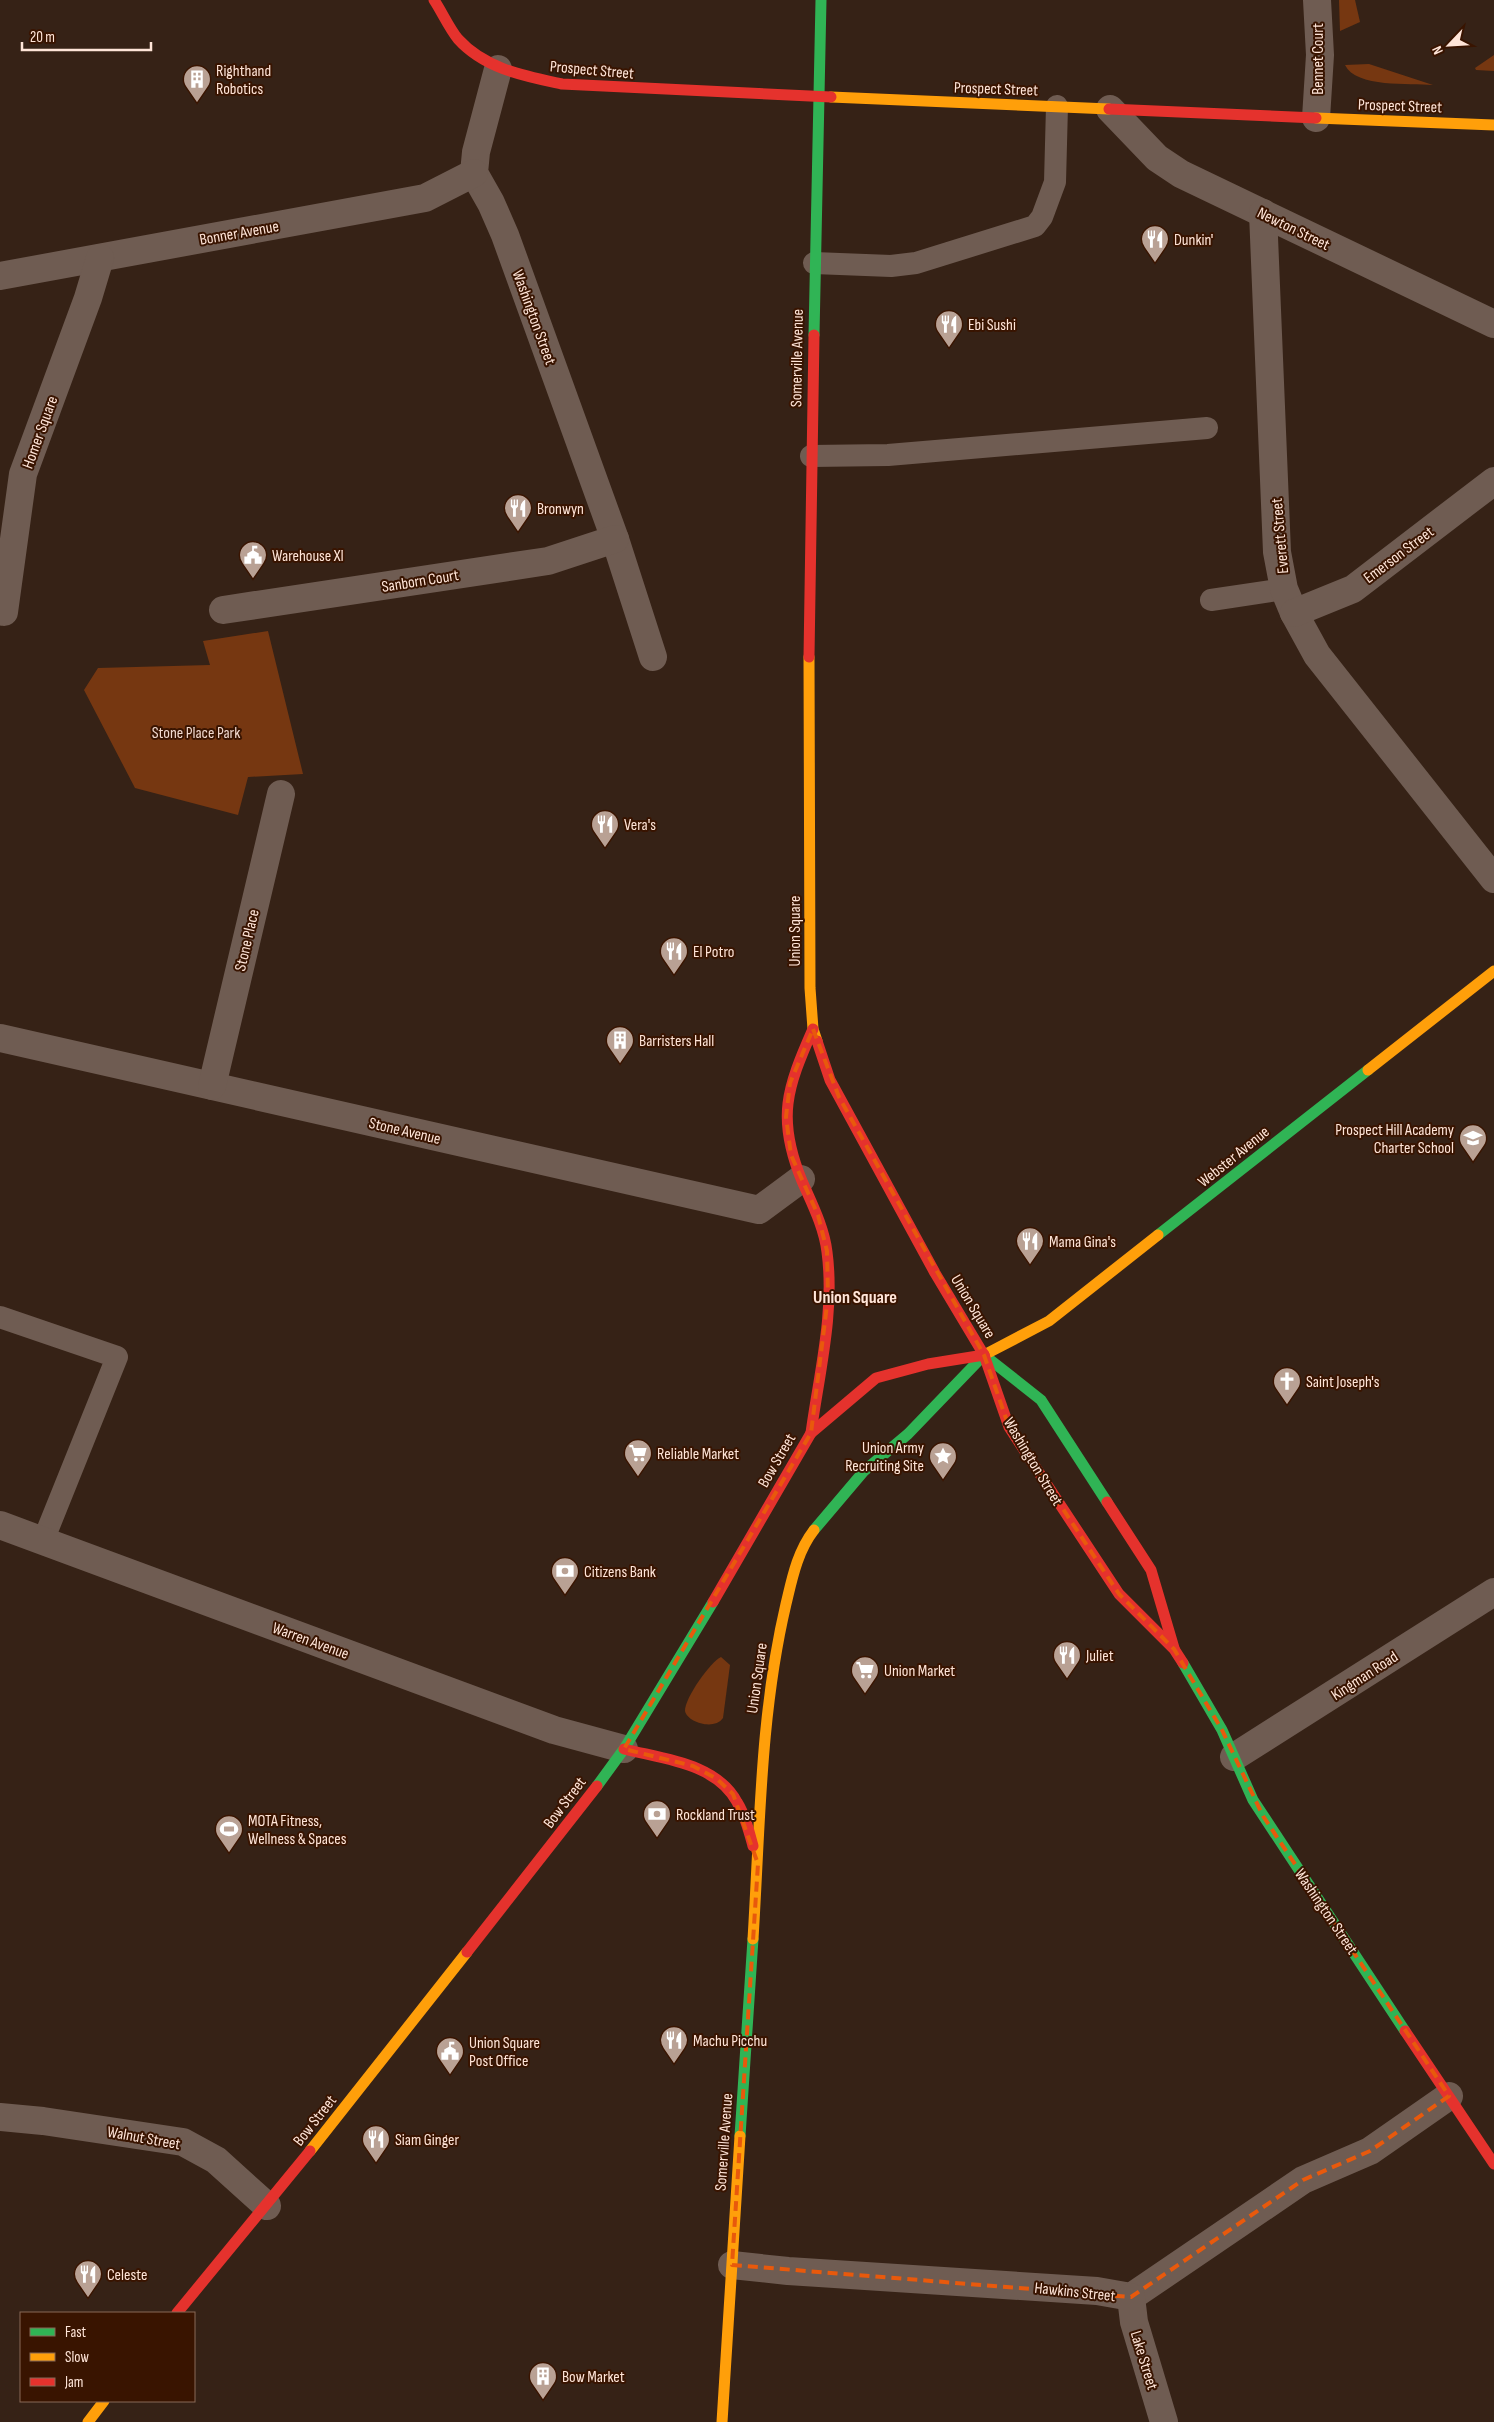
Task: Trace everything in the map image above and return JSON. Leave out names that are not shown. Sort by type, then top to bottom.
[{"type":"main road","points":[[434,0],[458,38],[484,61],[498,68]]},
{"type":"main road","name":"Somerville Avenue","points":[[809,716],[814,263],[821,0]]},
{"type":"main road","name":"Prospect Street","points":[[498,68],[540,81],[600,87],[1494,125]]},
{"type":"main road","name":"Union Square","points":[[758,1864],[764,1736],[780,1629],[799,1556],[811,1534],[844,1492],[864,1471],[908,1434],[984,1355],[935,1273],[839,1097],[827,1072],[814,1029],[810,988],[809,716]]},
{"type":"main road","name":"Webster Avenue","points":[[984,1355],[1049,1321],[1494,971]]},
{"type":"main road","points":[[811,1433],[828,1297],[828,1271],[822,1227],[801,1179],[787,1137],[787,1099],[790,1082],[814,1029]]},
{"type":"main road","name":"Bow Street","points":[[178,2312],[267,2206],[549,1848],[624,1749],[725,1583],[811,1433],[876,1378],[928,1364],[984,1355]]},
{"type":"main road","name":"Washington Street","points":[[984,1355],[1009,1427],[1119,1594],[1174,1649]]},
{"type":"main road","name":"Washington Street","points":[[984,1355],[1041,1400],[1151,1570],[1174,1649],[1214,1717],[1253,1800],[1494,2164]]},
{"type":"main road","points":[[624,1749],[693,1766],[717,1779],[733,1794],[744,1814],[758,1864]]},
{"type":"main road","name":"Somerville Avenue","points":[[722,2422],[758,1864]]},
{"type":"main road","points":[[88,2422],[103,2402]]},
{"type":"street","name":"Bennet Court","points":[[1316,118],[1320,55],[1317,0]]},
{"type":"street","points":[[474,173],[476,152],[498,68]]},
{"type":"street","name":"Newton Street","points":[[1110,109],[1157,158],[1181,174],[1494,324]]},
{"type":"street","name":"Bonner Avenue","points":[[0,276],[425,198],[474,173]]},
{"type":"street","name":"Washington Street","points":[[474,173],[491,203],[505,235],[615,538],[653,657]]},
{"type":"street","name":"Everett Street","points":[[1263,213],[1278,552],[1289,601],[1317,655],[1494,879]]},
{"type":"street","name":"Homer Square","points":[[4,612],[23,474],[88,298],[100,258]]},
{"type":"street","name":"Emerson Street","points":[[1289,601],[1352,589],[1494,481]]},
{"type":"street","name":"Sanborn Court","points":[[223,610],[548,561],[615,538]]},
{"type":"street","name":"Stone Place","points":[[212,1086],[281,794]]},
{"type":"street","name":"Stone Avenue","points":[[0,1038],[759,1210],[801,1179]]},
{"type":"street","name":"Warren Avenue","points":[[0,1525],[554,1730],[624,1749]]},
{"type":"street","name":"Kingman Road","points":[[1234,1757],[1494,1592]]},
{"type":"street","name":"Hawkins Street","points":[[732,2265],[788,2271],[1097,2291],[1131,2297],[1303,2180],[1370,2150],[1449,2096]]},
{"type":"street","name":"Walnut Street","points":[[0,2117],[43,2121],[183,2142],[216,2160],[267,2206]]},
{"type":"street","name":"Lake Street","points":[[1131,2297],[1134,2322],[1164,2422]]},
{"type":"lane","points":[[814,263],[891,266],[916,263],[1035,226],[1042,218],[1055,182],[1057,106]]},
{"type":"lane","points":[[811,456],[875,456],[1207,428]]},
{"type":"lane","points":[[1211,600],[1289,601]]},
{"type":"lane","points":[[0,1316],[117,1357],[43,1541]]},
{"type":"highlighted area","points":[[813,1029],[839,1097],[984,1355],[1009,1427],[1119,1594],[1174,1649],[1222,1730],[1263,1816],[1449,2096],[1370,2151],[1303,2180],[1131,2297],[732,2265],[758,1864],[733,1794],[717,1779],[693,1766],[624,1749],[811,1433],[828,1297],[827,1251],[818,1215],[791,1155],[786,1117],[790,1083]]},
{"type":"green space","points":[[1339,0],[1355,0],[1360,22],[1340,31]]},
{"type":"green space","points":[[1494,55],[1494,71],[1476,70],[1475,68]]},
{"type":"green space","points":[[1369,64],[1433,85],[1372,81],[1360,78],[1345,65]]},
{"type":"green space","name":"Stone Place Park","points":[[268,631],[303,774],[248,777],[238,815],[135,788],[84,690],[98,668],[210,665],[203,641]]},
{"type":"green space","points":[[721,1657],[730,1665],[723,1718],[714,1724],[701,1723],[687,1715],[685,1711],[686,1705],[699,1681],[711,1665]]},
{"type":"traffic: fast","points":[[814,335],[821,0]]},
{"type":"traffic: fast","points":[[1158,1235],[1368,1070]]},
{"type":"traffic: fast","points":[[984,1355],[1041,1400],[1107,1502]]},
{"type":"traffic: fast","points":[[814,1530],[864,1471],[908,1434],[984,1355]]},
{"type":"traffic: fast","points":[[597,1786],[624,1749],[713,1602]]},
{"type":"traffic: fast","points":[[1183,1663],[1222,1730],[1253,1800],[1405,2031]]},
{"type":"traffic: fast","points":[[740,2136],[753,1939]]},
{"type":"traffic: slow","points":[[831,97],[1109,109]]},
{"type":"traffic: slow","points":[[1316,118],[1494,125]]},
{"type":"traffic: slow","points":[[809,657],[810,988],[813,1029],[817,1041]]},
{"type":"traffic: slow","points":[[1368,1070],[1494,971]]},
{"type":"traffic: slow","points":[[984,1355],[1049,1321],[1158,1235]]},
{"type":"traffic: slow","points":[[753,1939],[762,1771],[777,1645],[799,1556],[814,1530]]},
{"type":"traffic: slow","points":[[310,2151],[467,1952]]},
{"type":"traffic: slow","points":[[722,2422],[740,2136]]},
{"type":"traffic: slow","points":[[88,2422],[103,2402]]},
{"type":"traffic: jam","points":[[434,0],[458,39],[480,58],[506,70],[534,78],[562,84],[831,97]]},
{"type":"traffic: jam","points":[[1109,109],[1316,118]]},
{"type":"traffic: jam","points":[[809,657],[814,335]]},
{"type":"traffic: jam","points":[[811,1433],[828,1320],[829,1275],[823,1234],[794,1159],[787,1121],[791,1086],[813,1029]]},
{"type":"traffic: jam","points":[[817,1041],[830,1080],[935,1273],[984,1355]]},
{"type":"traffic: jam","points":[[984,1355],[1009,1427],[1119,1594],[1174,1649],[1183,1663]]},
{"type":"traffic: jam","points":[[713,1602],[811,1433],[876,1378],[928,1364],[984,1355]]},
{"type":"traffic: jam","points":[[1107,1502],[1151,1570],[1174,1648]]},
{"type":"traffic: jam","points":[[624,1749],[687,1765],[716,1779],[728,1789],[740,1807],[753,1846]]},
{"type":"traffic: jam","points":[[467,1952],[597,1786]]},
{"type":"traffic: jam","points":[[1405,2031],[1494,2164]]},
{"type":"traffic: jam","points":[[178,2312],[310,2151]]},
{"type":"place","name":"Righthand Robotics","points":[[197,103]]},
{"type":"place","name":"Dunkin'","points":[[1155,263]]},
{"type":"place","name":"Ebi Sushi","points":[[949,348]]},
{"type":"place","name":"Bronwyn","points":[[518,532]]},
{"type":"place","name":"Warehouse XI","points":[[253,579]]},
{"type":"place","name":"Vera's","points":[[605,848]]},
{"type":"place","name":"El Potro","points":[[674,975]]},
{"type":"place","name":"Barristers Hall","points":[[620,1064]]},
{"type":"place","name":"Prospect Hill Academy Charter School","points":[[1473,1162]]},
{"type":"place","name":"Mama Gina's","points":[[1030,1265]]},
{"type":"place","name":"Saint Joseph's","points":[[1287,1405]]},
{"type":"place","name":"Reliable Market","points":[[638,1477]]},
{"type":"place","name":"Union Army Recruiting Site","points":[[943,1480]]},
{"type":"place","name":"Citizens Bank","points":[[565,1595]]},
{"type":"place","name":"Juliet","points":[[1067,1679]]},
{"type":"place","name":"Union Market","points":[[865,1694]]},
{"type":"place","name":"Rockland Trust","points":[[657,1838]]},
{"type":"place","name":"MOTA Fitness, Wellness & Spaces","points":[[229,1853]]},
{"type":"place","name":"Machu Picchu","points":[[674,2064]]},
{"type":"place","name":"Union Square Post Office","points":[[450,2075]]},
{"type":"place","name":"Siam Ginger","points":[[376,2163]]},
{"type":"place","name":"Celeste","points":[[88,2298]]},
{"type":"place","name":"Bow Market","points":[[543,2400]]},
{"type":"district","name":"Union Square","points":[[855,1297]]}]
